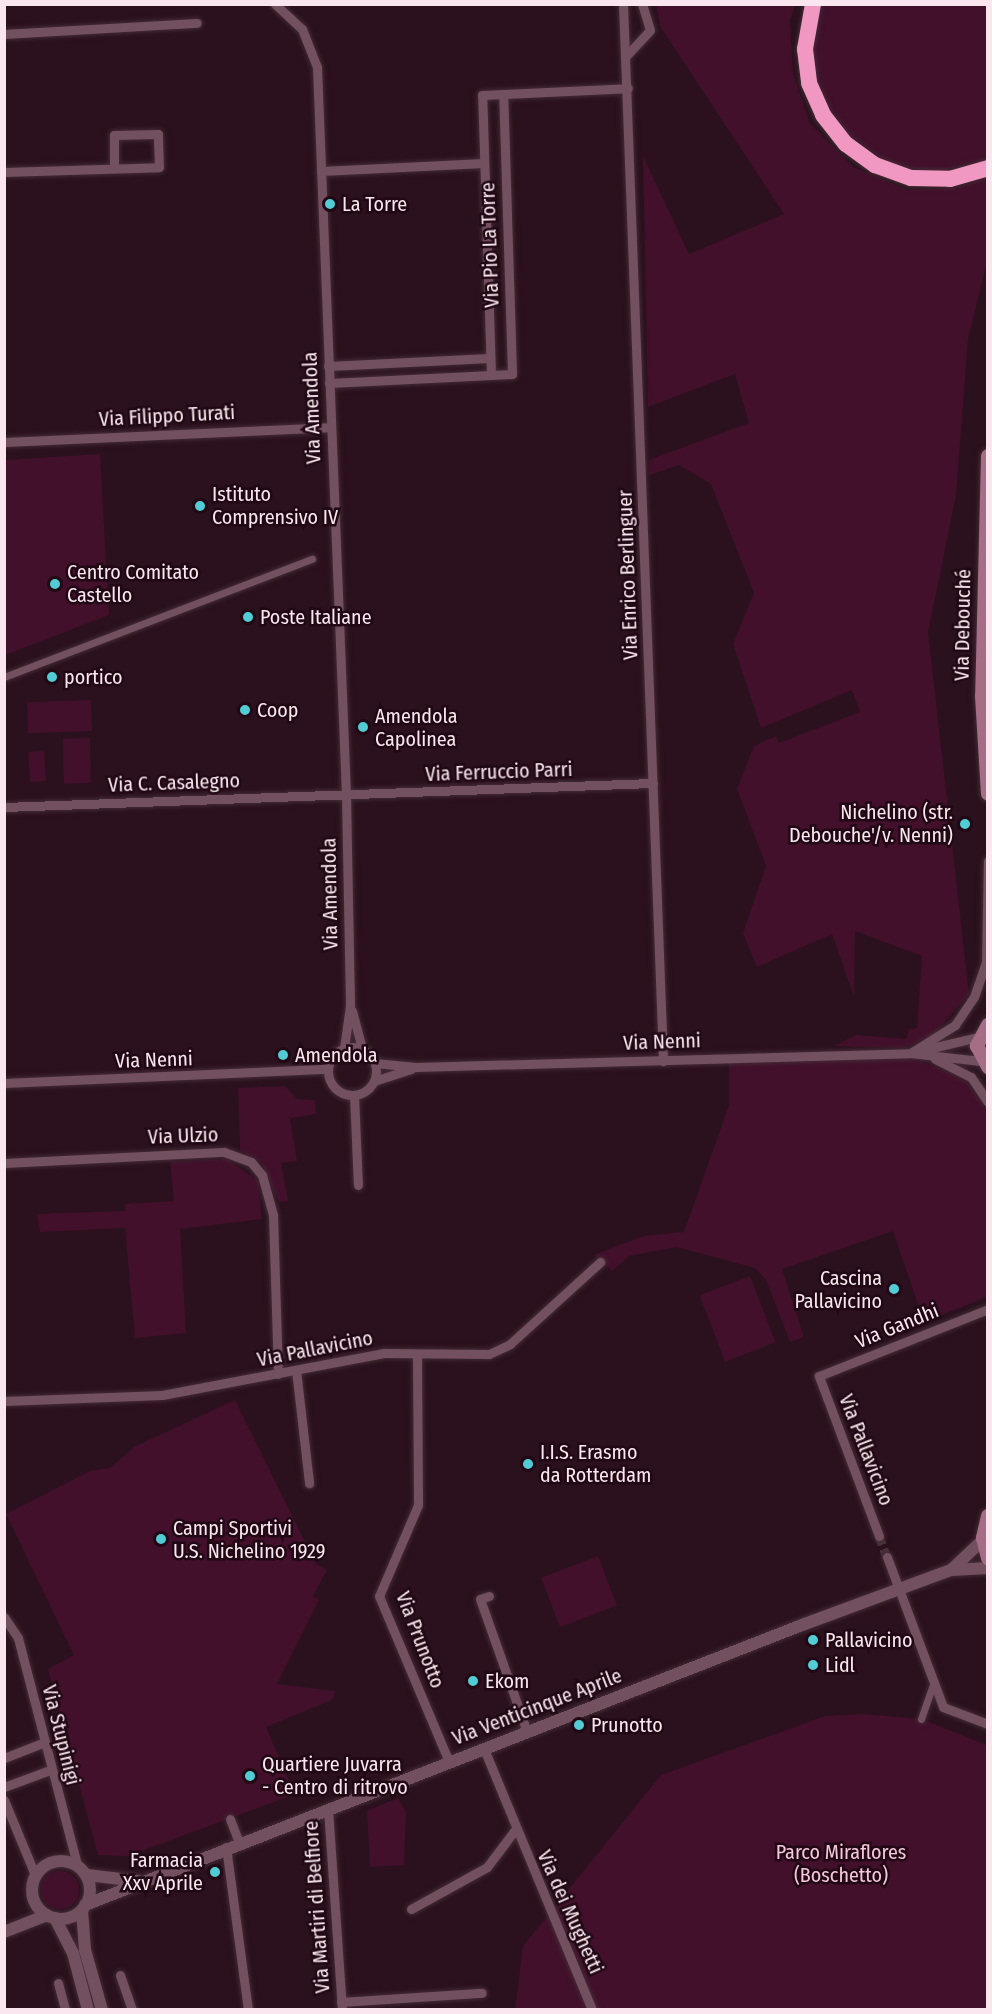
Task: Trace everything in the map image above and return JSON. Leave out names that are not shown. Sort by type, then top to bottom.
[{"type":"highway","points":[[813,4],[805,49],[809,83],[823,115],[846,144],[875,165],[911,178],[950,179],[987,168]]},
{"type":"main road","name":"Via Debouché","points":[[987,456],[982,696],[987,794]]},
{"type":"main road","points":[[984,1064],[978,1038],[987,1025]]},
{"type":"main road","points":[[987,1516],[983,1540],[987,1558]]},
{"type":"street","name":"Via Amendola","points":[[275,4],[303,29],[317,67],[346,796],[350,1006],[344,1048]]},
{"type":"street","points":[[626,56],[650,30],[642,4]]},
{"type":"street","name":"Via Enrico Berlinguer","points":[[624,5],[663,1061]]},
{"type":"street","points":[[4,34],[197,23]]},
{"type":"street","points":[[503,94],[628,88]]},
{"type":"street","name":"Via Pio La Torre","points":[[329,382],[491,375],[512,374],[503,94],[482,95],[491,375]]},
{"type":"street","points":[[4,172],[159,167],[158,134],[114,135],[114,168]]},
{"type":"street","name":"Via Pio La Torre","points":[[321,171],[484,163]]},
{"type":"street","points":[[328,366],[490,358]]},
{"type":"street","name":"Via Filippo Turati","points":[[4,442],[330,427]]},
{"type":"street","points":[[4,677],[312,559]]},
{"type":"street","name":"Via Ferruccio Parri","points":[[346,796],[653,783]]},
{"type":"street","name":"Via C. Casalegno","points":[[4,807],[346,796]]},
{"type":"street","points":[[910,1053],[955,1025],[974,997],[986,962],[987,861]]},
{"type":"street","name":"Via Amendola","points":[[350,1006],[363,1049]]},
{"type":"street","name":"Via Nenni","points":[[910,1053],[978,1038]]},
{"type":"street","points":[[344,1048],[363,1049],[375,1063],[374,1081],[354,1095],[341,1092],[329,1074],[344,1048]]},
{"type":"street","name":"Via Nenni","points":[[910,1053],[944,1062],[971,1077],[987,1102]]},
{"type":"street","name":"Via Nenni","points":[[375,1063],[416,1067],[910,1053],[984,1064]]},
{"type":"street","name":"Via Nenni","points":[[374,1081],[416,1067]]},
{"type":"street","name":"Via Nenni","points":[[4,1083],[329,1074]]},
{"type":"street","points":[[354,1095],[358,1185]]},
{"type":"street","name":"Via Ulzio","points":[[4,1163],[224,1152],[250,1162],[262,1175],[273,1215],[278,1374]]},
{"type":"street","name":"Via Pallavicino","points":[[4,1401],[162,1395],[384,1353],[478,1356],[501,1350],[600,1262]]},
{"type":"street","name":"Via Gandhi","points":[[819,1376],[987,1309]]},
{"type":"street","name":"Via Prunotto","points":[[417,1354],[418,1505],[379,1596],[449,1762]]},
{"type":"street","points":[[296,1370],[309,1483]]},
{"type":"street","name":"Via Pallavicino","points":[[819,1376],[879,1536]]},
{"type":"street","name":"Via Venticinque Aprile","points":[[951,1570],[983,1540]]},
{"type":"street","points":[[887,1557],[932,1687],[943,1707],[987,1724]]},
{"type":"street","name":"Via Venticinque Aprile","points":[[84,1908],[138,1881],[951,1570],[987,1568]]},
{"type":"street","points":[[489,1596],[480,1599],[526,1732]]},
{"type":"street","name":"Via Stupinigi","points":[[4,1617],[18,1638],[50,1770],[76,1864]]},
{"type":"street","points":[[921,1719],[932,1687]]},
{"type":"street","points":[[4,1758],[45,1742]]},
{"type":"street","name":"Via dei Mughetti","points":[[484,1749],[515,1830],[592,2010]]},
{"type":"street","points":[[4,1787],[50,1770]]},
{"type":"street","points":[[4,1800],[35,1875],[34,1901],[22,1924]]},
{"type":"street","name":"Via Martiri di Belfiore","points":[[328,1809],[342,2006],[482,1993]]},
{"type":"street","points":[[230,1819],[239,1842]]},
{"type":"street","points":[[411,1909],[487,1866],[515,1830]]},
{"type":"street","points":[[226,1847],[248,2010]]},
{"type":"street","points":[[35,1875],[54,1862],[76,1864],[87,1875],[90,1889],[84,1908],[85,1950],[102,2010]]},
{"type":"street","name":"Via Venticinque Aprile","points":[[87,1875],[138,1881]]},
{"type":"street","points":[[34,1901],[51,1917],[73,1953],[88,2010]]},
{"type":"street","points":[[4,1932],[22,1924],[84,1908]]},
{"type":"street","points":[[120,1975],[132,2010]]},
{"type":"street","points":[[58,1983],[65,2010]]},
{"type":"green space","points":[[656,5],[795,5],[790,20],[793,74],[810,123],[853,167],[907,190],[954,188],[987,178],[987,262],[968,339],[956,495],[928,632],[969,994],[935,1033],[906,1048],[834,1046],[856,1035],[906,1039],[909,1029],[917,1028],[922,956],[855,931],[854,996],[832,934],[757,967],[743,933],[766,866],[737,789],[754,746],[776,736],[779,743],[860,712],[852,690],[761,728],[733,644],[754,593],[711,484],[679,465],[649,475],[649,460],[749,423],[735,374],[648,407],[643,156],[689,254],[784,214],[661,28]]},
{"type":"green space","points":[[822,5],[987,5],[987,160],[937,172],[911,169],[884,160],[849,134],[824,99],[812,57]]},
{"type":"green space","points":[[100,454],[109,615],[5,655],[5,460]]},
{"type":"green space","points":[[91,700],[92,731],[28,733],[27,702]]},
{"type":"green space","points":[[63,738],[90,738],[91,783],[64,783]]},
{"type":"green space","points":[[44,751],[46,781],[30,782],[28,752]]},
{"type":"green space","points":[[910,1058],[963,1077],[987,1110],[987,1297],[924,1322],[893,1231],[782,1269],[804,1337],[790,1342],[766,1280],[755,1268],[677,1247],[629,1256],[612,1271],[594,1255],[643,1236],[684,1232],[729,1105],[729,1063]]},
{"type":"green space","points":[[285,1086],[297,1099],[315,1100],[316,1114],[290,1118],[297,1161],[281,1163],[288,1201],[279,1202],[261,1162],[240,1150],[238,1088]]},
{"type":"green space","points":[[227,1159],[258,1181],[262,1219],[180,1229],[186,1333],[135,1338],[125,1228],[40,1232],[37,1214],[125,1211],[125,1204],[174,1201],[170,1162]]},
{"type":"green space","points":[[750,1276],[775,1342],[725,1362],[700,1295]]},
{"type":"green space","points":[[235,1400],[316,1564],[327,1570],[313,1596],[319,1600],[277,1684],[335,1691],[332,1700],[266,1727],[295,1794],[128,1856],[98,1855],[48,1669],[74,1655],[6,1514],[90,1471],[110,1468],[134,1447]]},
{"type":"green space","points":[[598,1556],[617,1605],[560,1627],[541,1578]]},
{"type":"green space","name":"Parco Miraflores (Boschetto)","points":[[864,1714],[921,1719],[987,1745],[987,2009],[515,2010],[523,1946],[661,1775],[825,1716]]},
{"type":"green space","points":[[398,1798],[406,1812],[404,1865],[370,1867],[367,1811]]},
{"type":"green space","points":[[60,1871],[67,1872],[73,1877],[78,1883],[78,1897],[73,1903],[67,1908],[60,1909],[53,1908],[47,1903],[42,1897],[41,1890],[42,1883],[47,1877],[53,1872]]},
{"type":"tunnel","points":[[879,1536],[887,1557]]},
{"type":"place","name":"La Torre","points":[[330,204]]},
{"type":"place","name":"Istituto Comprensivo IV","points":[[200,506]]},
{"type":"place","name":"Centro Comitato Castello","points":[[55,584]]},
{"type":"place","name":"Poste Italiane","points":[[248,617]]},
{"type":"place","name":"portico","points":[[52,677]]},
{"type":"place","name":"Coop","points":[[245,710]]},
{"type":"place","name":"Amendola Capolinea","points":[[363,727]]},
{"type":"place","name":"Nichelino (str. Debouche'/v. Nenni)","points":[[965,824]]},
{"type":"place","name":"Amendola","points":[[283,1055]]},
{"type":"place","name":"Cascina Pallavicino","points":[[894,1289]]},
{"type":"place","name":"I.I.S. Erasmo da Rotterdam","points":[[528,1464]]},
{"type":"place","name":"Campi Sportivi U.S. Nichelino 1929","points":[[161,1539]]},
{"type":"place","name":"Pallavicino","points":[[813,1640]]},
{"type":"place","name":"Lidl","points":[[813,1665]]},
{"type":"place","name":"Ekom","points":[[473,1681]]},
{"type":"place","name":"Prunotto","points":[[579,1725]]},
{"type":"place","name":"Quartiere Juvarra - Centro di ritrovo","points":[[250,1776]]},
{"type":"place","name":"Farmacia Xxv Aprile","points":[[215,1872]]}]
